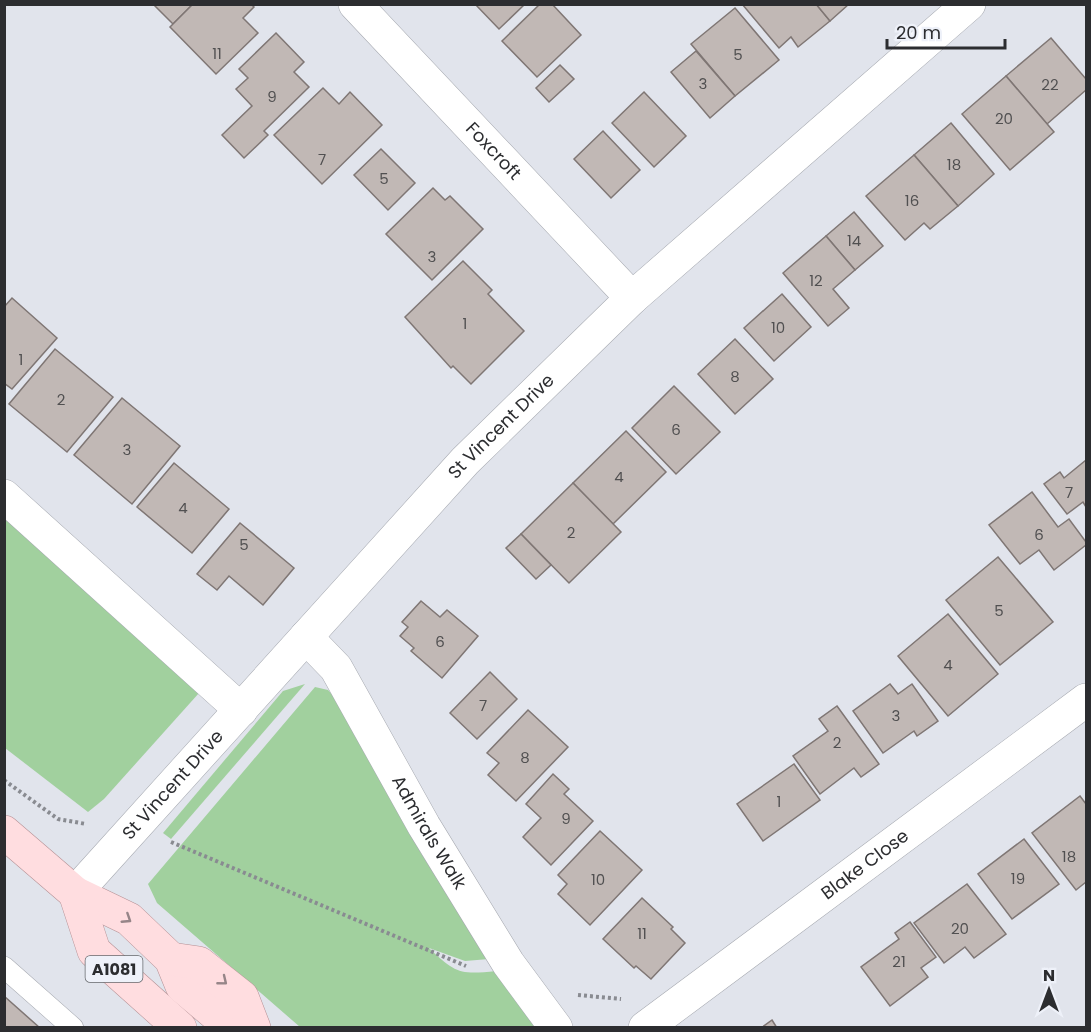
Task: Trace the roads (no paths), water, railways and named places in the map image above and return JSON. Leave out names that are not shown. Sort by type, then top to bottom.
[{"type":"main road","name":"A1081","points":[[4,832],[75,893],[129,919],[171,958],[182,986],[232,1028]]},
{"type":"main road","name":"A1081","points":[[75,893],[94,951],[180,1028]]},
{"type":"main road","points":[[171,958],[200,963],[242,997],[254,1028]]},
{"type":"street","name":"Foxcroft","points":[[355,4],[632,298]]},
{"type":"street","name":"St Vincent Drive","points":[[75,893],[465,460],[632,298],[969,4]]},
{"type":"street","points":[[4,496],[241,710]]},
{"type":"street","name":"Admirals Walk","points":[[306,637],[336,669],[423,826],[508,963],[556,1028]]},
{"type":"street","name":"Blake Close","points":[[638,1014],[1086,700]]},
{"type":"lane","points":[[4,967],[73,1028]]}]
